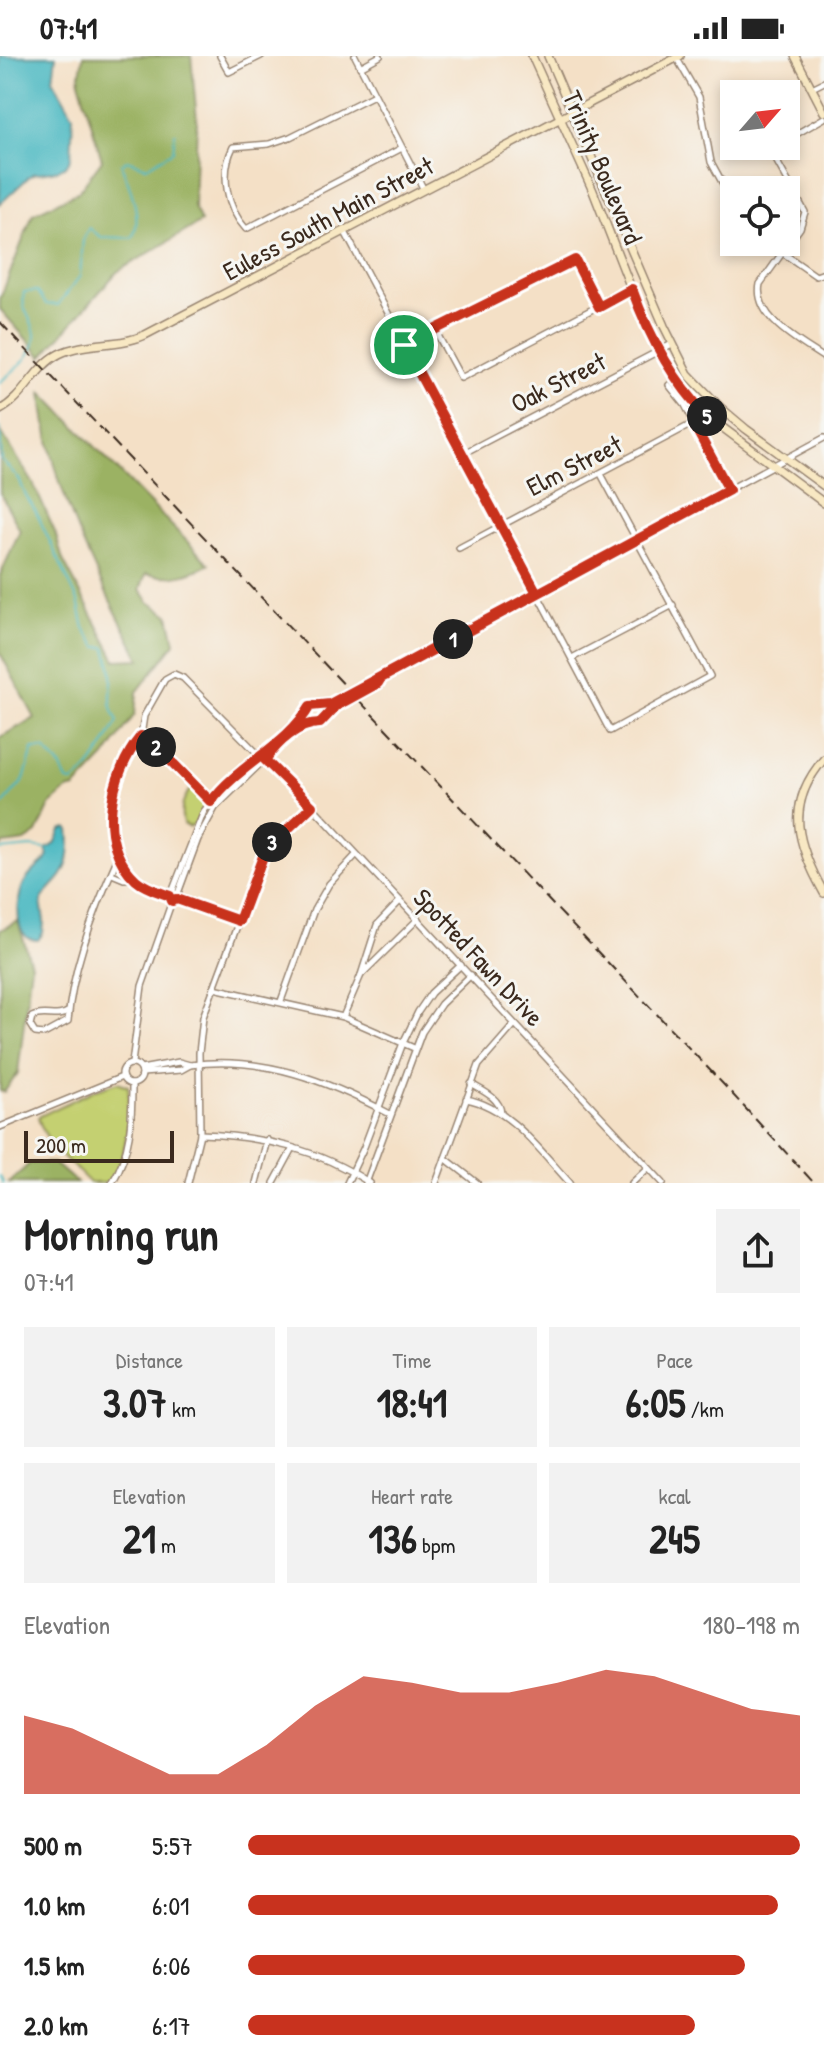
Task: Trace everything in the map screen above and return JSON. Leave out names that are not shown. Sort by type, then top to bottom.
[{"type":"main road","name":"Trinity Boulevard","points":[[532,56],[593,191],[643,319],[677,381],[707,416],[824,503]]},
{"type":"main road","name":"Trinity Boulevard","points":[[548,56],[672,344],[688,374],[754,435],[824,486]]},
{"type":"main road","points":[[795,56],[824,112]]},
{"type":"main road","name":"Euless South Main Street","points":[[0,410],[16,399],[46,363],[58,355],[129,341],[345,232],[677,57]]},
{"type":"main road","points":[[824,759],[808,780],[801,796],[798,824],[806,858],[824,893]]},
{"type":"street","points":[[220,56],[229,72],[261,56]]},
{"type":"street","points":[[355,56],[424,190]]},
{"type":"street","points":[[360,67],[380,56]]},
{"type":"street","points":[[677,57],[699,97],[711,162],[720,178]]},
{"type":"street","points":[[812,88],[824,82]]},
{"type":"street","points":[[374,95],[290,137],[269,144],[233,147],[226,184],[230,203],[246,229],[402,148]]},
{"type":"street","points":[[800,132],[824,118]]},
{"type":"street","points":[[800,203],[805,212],[800,228]]},
{"type":"street","points":[[345,232],[610,731],[710,676],[601,474]]},
{"type":"street","points":[[779,256],[760,284],[758,293],[771,318],[781,329],[824,358]]},
{"type":"street","points":[[788,256],[816,276],[824,273]]},
{"type":"street","points":[[404,345],[570,261],[577,263],[599,307]]},
{"type":"street","points":[[435,330],[461,378],[632,289]]},
{"type":"street","name":"Oak Street","points":[[462,454],[672,344]]},
{"type":"street","points":[[669,385],[678,394],[729,490]]},
{"type":"street","name":"Elm Street","points":[[459,548],[707,416]]},
{"type":"street","points":[[132,1063],[142,986],[197,826],[214,804],[306,716],[313,704],[330,704],[378,683],[381,678],[824,438]]},
{"type":"street","points":[[572,658],[673,605]]},
{"type":"street","name":"Spotted Fawn Drive","points":[[141,736],[144,716],[165,679],[177,674],[312,806],[663,1183]]},
{"type":"street","points":[[262,758],[298,728],[310,722],[320,723],[332,709],[353,694]]},
{"type":"street","points":[[306,716],[310,722]]},
{"type":"street","points":[[214,804],[161,751],[141,736],[122,766],[114,790],[112,826],[120,854],[134,878],[173,898],[239,921]]},
{"type":"street","points":[[188,1183],[200,1134],[199,1064],[203,1017],[265,851],[312,806]]},
{"type":"street","points":[[69,1011],[59,1016],[36,1015],[32,1017],[32,1029],[35,1033],[44,1034],[68,1021],[80,959],[120,854]]},
{"type":"street","points":[[281,1001],[314,910],[329,884],[356,855]]},
{"type":"street","points":[[112,874],[124,879],[134,878]]},
{"type":"street","points":[[343,1017],[377,925],[400,901]]},
{"type":"street","points":[[361,975],[418,919]]},
{"type":"street","points":[[347,1183],[403,1043],[425,1002],[461,965]]},
{"type":"street","points":[[200,1134],[267,1140],[352,1172],[367,1182],[414,1048],[431,1016],[471,975]]},
{"type":"street","points":[[214,988],[343,1017],[414,1048]]},
{"type":"street","points":[[436,1183],[479,1065],[514,1025]]},
{"type":"street","points":[[132,1063],[142,1071],[181,1070],[199,1064],[262,1066],[290,1071],[324,1081],[390,1114]]},
{"type":"street","points":[[122,1077],[124,1066],[132,1063]]},
{"type":"street","points":[[132,1084],[140,1080],[142,1071]]},
{"type":"street","points":[[122,1077],[132,1084]]},
{"type":"street","points":[[0,1127],[122,1077]]},
{"type":"street","points":[[112,1183],[123,1164],[129,1144],[132,1084]]},
{"type":"street","points":[[471,1084],[494,1099],[501,1113]]},
{"type":"street","points":[[466,1099],[501,1113],[570,1183]]},
{"type":"street","points":[[256,1183],[267,1140]]},
{"type":"street","points":[[274,1183],[293,1148]]},
{"type":"street","points":[[445,1158],[477,1183]]},
{"type":"street","points":[[632,1183],[648,1168]]},
{"type":"green space","points":[[83,56],[191,56],[197,120],[194,207],[201,222],[117,272],[42,357],[0,309],[0,299],[33,214],[78,192],[102,160],[79,81]]},
{"type":"green space","points":[[42,392],[209,564],[178,575],[146,574],[140,589],[149,602],[169,615],[175,643],[137,692],[135,714],[105,757],[75,788],[67,790],[50,805],[37,833],[25,841],[0,847],[0,737],[35,718],[0,653],[0,576],[20,530],[0,493],[0,430],[33,483],[55,532],[63,560],[116,660],[140,659],[92,563],[65,497],[46,428]]},
{"type":"green space","points":[[190,790],[197,792],[206,804],[196,823],[189,827],[183,824],[182,810]]},
{"type":"green space","points":[[18,921],[31,965],[18,1073],[4,1092],[0,1091],[0,930]]},
{"type":"green space","points":[[118,1082],[128,1086],[129,1095],[128,1124],[121,1162],[108,1183],[90,1183],[53,1145],[38,1117]]},
{"type":"green space","points":[[30,1163],[54,1163],[77,1183],[9,1183]]},
{"type":"water","points":[[0,56],[56,56],[53,79],[73,115],[71,158],[66,166],[32,174],[0,204]]},
{"type":"water","points":[[66,828],[70,835],[68,862],[41,901],[43,933],[38,940],[30,939],[20,927],[18,909],[21,890],[28,877],[46,860],[46,849],[55,844],[61,830]]},
{"type":"waterway","points":[[0,382],[23,362],[34,342],[34,329],[24,305],[24,292],[37,291],[46,304],[58,305],[80,276],[83,240],[89,228],[101,237],[132,238],[136,211],[121,164],[128,160],[147,167],[173,151],[175,133]]},
{"type":"waterway","points":[[0,428],[2,461],[19,479],[36,512],[78,601],[84,628],[97,647],[105,647],[112,671],[111,702],[118,721],[93,763],[72,782],[67,781],[59,764],[44,749],[33,749],[24,780],[0,808]]},
{"type":"waterway","points":[[0,850],[46,849]]},
{"type":"waterway","points":[[0,1176],[3,1183]]},
{"type":"railway","points":[[0,322],[814,1183]]},
{"type":"route","points":[[575,260],[599,307],[632,289],[643,319],[677,381],[707,416],[694,425],[729,490],[381,678],[378,683],[332,709],[320,723],[310,722],[298,728],[265,760],[312,806],[265,851],[239,921],[177,899],[172,901],[170,896],[134,878],[115,842],[111,811],[116,779],[141,736],[153,743],[211,802],[259,755],[306,716],[313,704],[330,704],[537,593],[404,345],[575,260]]}]
